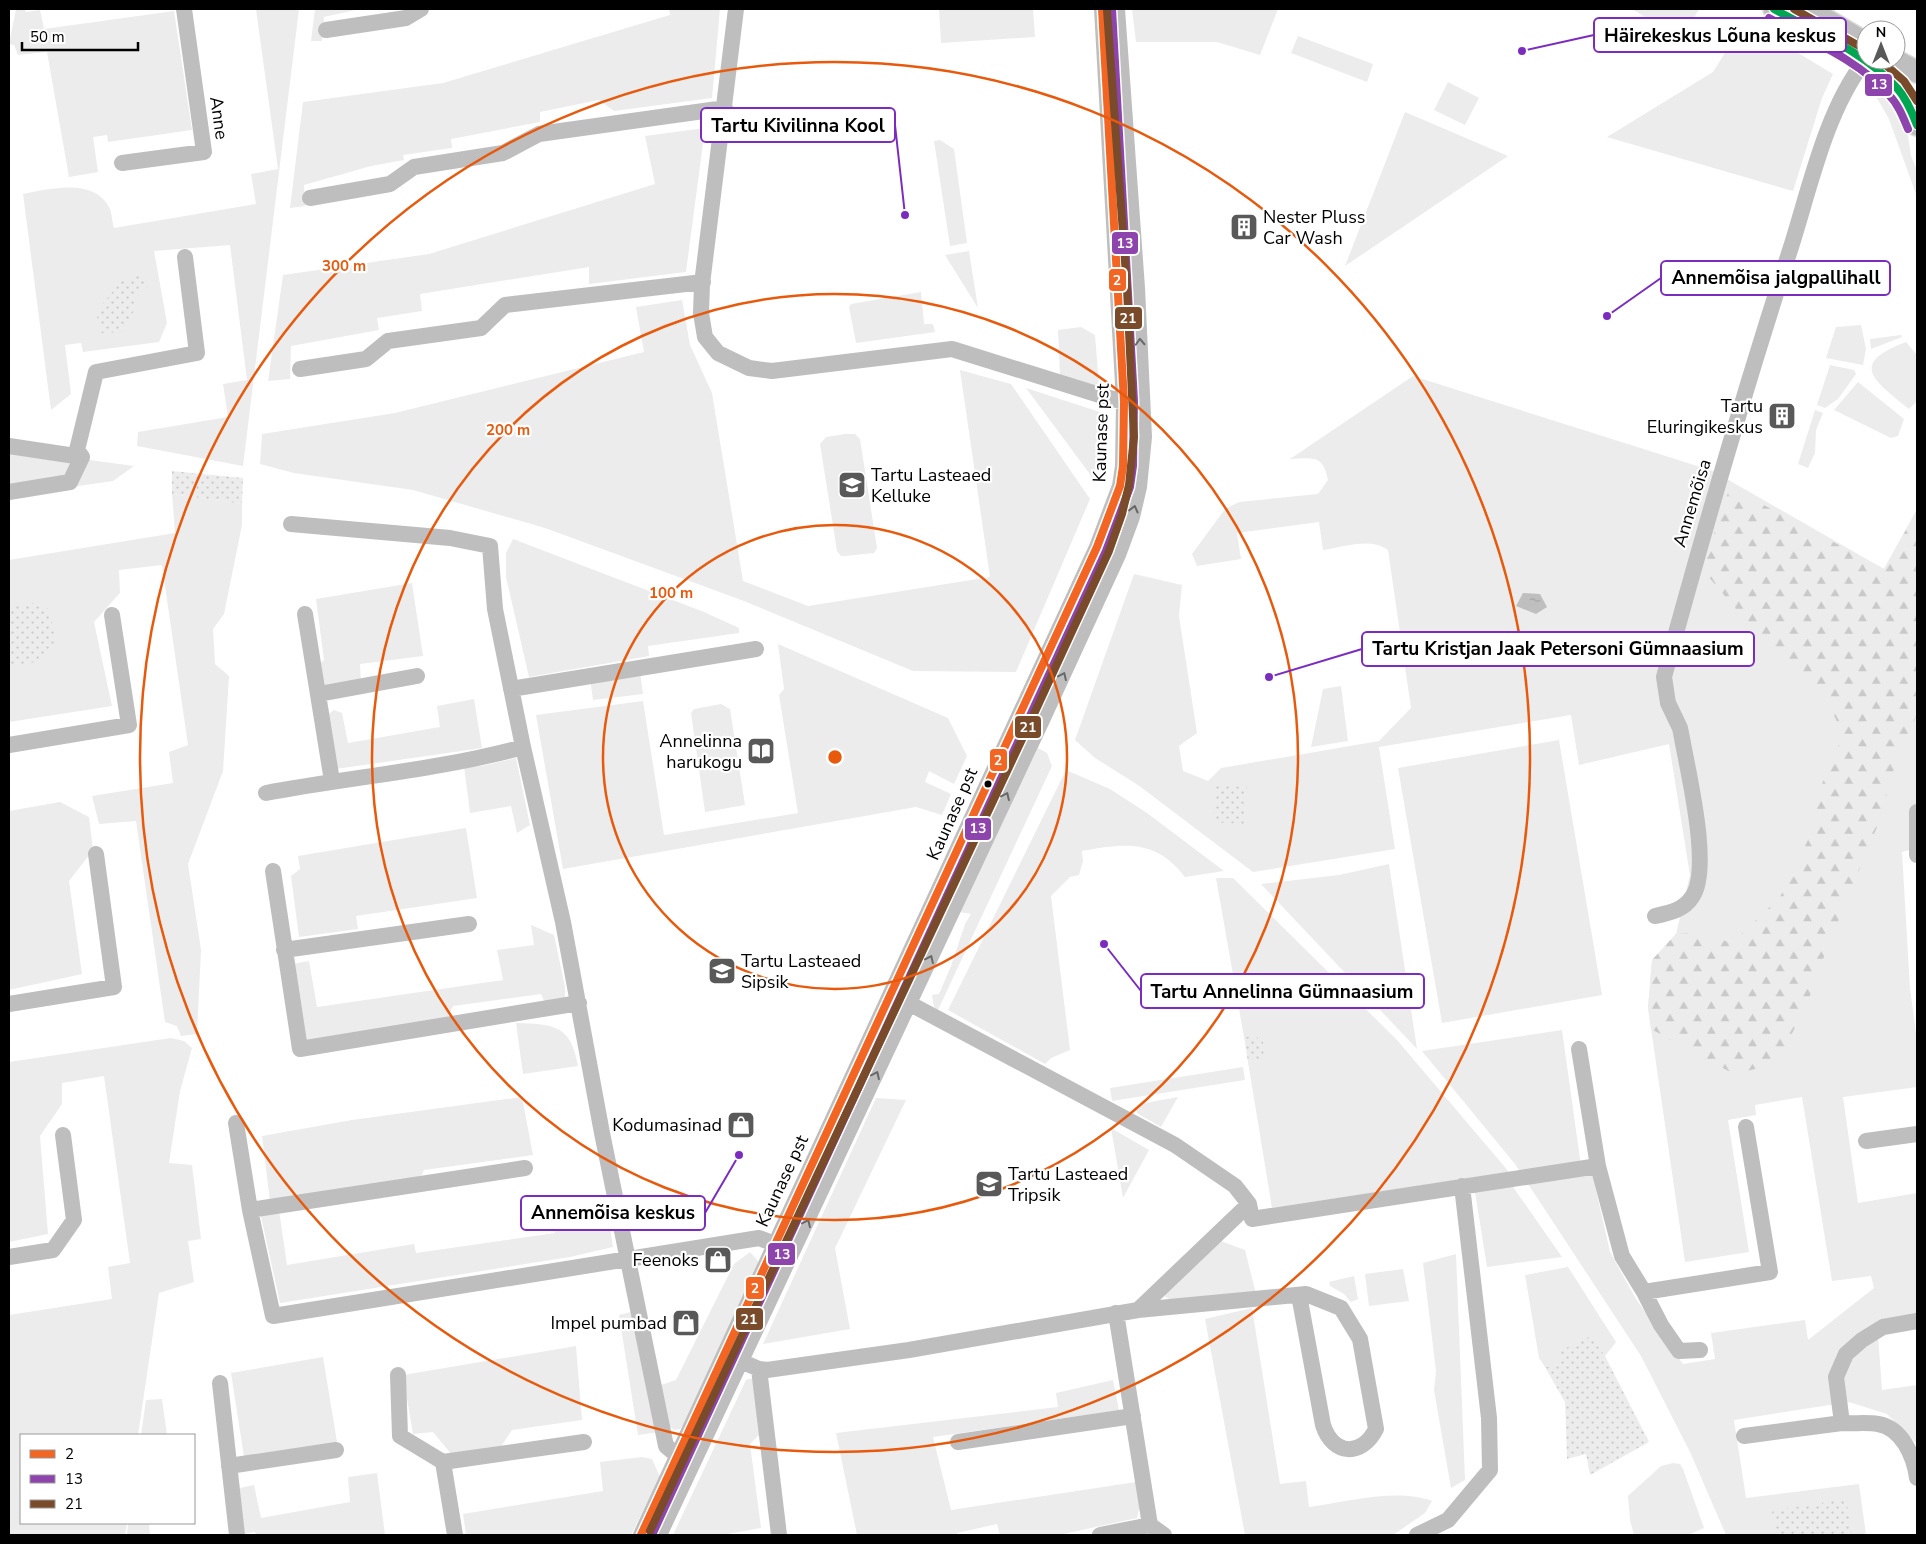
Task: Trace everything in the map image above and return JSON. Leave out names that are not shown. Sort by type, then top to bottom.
[{"type":"main road","points":[[1774,9],[1856,48]]},
{"type":"main road","points":[[1808,9],[1856,45]]},
{"type":"main road","points":[[1906,66],[1917,72]]},
{"type":"main road","points":[[1881,70],[1908,104],[1917,125]]},
{"type":"street","name":"Anne","points":[[122,163],[204,152],[184,9]]},
{"type":"street","points":[[326,30],[406,18],[421,9]]},
{"type":"street","points":[[736,9],[703,282],[701,314],[704,337],[718,354],[740,366],[772,371],[952,349],[1124,402],[1143,400]]},
{"type":"street","name":"Kaunase pst","points":[[659,1535],[732,1357],[775,1244],[1098,547],[1120,486],[1123,466],[1124,402],[1120,297],[1102,9]]},
{"type":"street","name":"Kaunase pst","points":[[641,1535],[678,1456],[803,1232],[1118,555],[1132,517],[1139,487],[1144,437],[1143,400],[1117,9]]},
{"type":"street","name":"Annemõisa","points":[[1656,916],[1675,912],[1692,898],[1701,871],[1694,802],[1682,738],[1680,728],[1668,703],[1664,677],[1706,520],[1761,337],[1839,100],[1856,69]]},
{"type":"street","points":[[310,198],[390,184],[414,167],[503,153],[539,134],[725,108]]},
{"type":"street","points":[[82,457],[77,450],[96,372],[196,353],[185,257]]},
{"type":"street","points":[[300,370],[366,359],[388,341],[481,328],[505,306],[703,282]]},
{"type":"street","points":[[9,446],[82,457]]},
{"type":"street","points":[[9,492],[70,482],[82,457]]},
{"type":"street","points":[[291,524],[450,538],[490,546],[495,609],[579,1003],[666,1446],[678,1456]]},
{"type":"street","points":[[305,614],[332,781]]},
{"type":"street","points":[[9,745],[129,725],[112,615]]},
{"type":"street","points":[[511,689],[756,650]]},
{"type":"street","points":[[319,694],[418,676]]},
{"type":"street","points":[[266,793],[485,757],[523,747]]},
{"type":"street","points":[[1917,812],[1917,855]]},
{"type":"street","points":[[9,1004],[114,987],[96,854]]},
{"type":"street","points":[[273,871],[300,1049],[579,1003]]},
{"type":"street","points":[[284,950],[469,924]]},
{"type":"street","points":[[892,994],[1175,1145],[1235,1186],[1249,1204],[1252,1219],[1598,1166]]},
{"type":"street","points":[[1579,1049],[1598,1166],[1622,1256],[1661,1325],[1679,1351],[1700,1350]]},
{"type":"street","points":[[236,1124],[250,1210],[273,1316],[759,1238],[775,1244]]},
{"type":"street","points":[[1644,1292],[1770,1272],[1746,1127]]},
{"type":"street","points":[[1866,1142],[1917,1134]]},
{"type":"street","points":[[9,1257],[53,1250],[74,1220],[63,1135]]},
{"type":"street","points":[[250,1210],[525,1168]]},
{"type":"street","points":[[1417,1535],[1448,1520],[1490,1470],[1489,1418],[1462,1186]]},
{"type":"street","points":[[1138,1310],[1249,1204]]},
{"type":"street","points":[[732,1357],[759,1370],[766,1370],[908,1350],[1116,1313],[1306,1294],[1341,1308],[1360,1338],[1376,1429],[1370,1441],[1357,1449],[1342,1449],[1327,1438],[1299,1295]]},
{"type":"street","points":[[1116,1313],[1150,1525],[1164,1535]]},
{"type":"street","points":[[1842,1423],[1836,1377],[1846,1354],[1862,1340],[1883,1327],[1917,1321]]},
{"type":"street","points":[[759,1370],[779,1535]]},
{"type":"street","points":[[398,1375],[400,1436],[443,1462],[584,1442]]},
{"type":"street","points":[[220,1383],[237,1535]]},
{"type":"street","points":[[958,1442],[1133,1416]]},
{"type":"street","points":[[1744,1436],[1842,1423],[1879,1424],[1897,1432],[1908,1448],[1917,1478]]},
{"type":"street","points":[[229,1466],[336,1450]]},
{"type":"street","points":[[443,1462],[454,1535]]},
{"type":"street","points":[[1100,1535],[1150,1525]]},
{"type":"green space","points":[[16,9],[25,9],[26,12],[40,10],[44,29],[174,11],[192,130],[108,142],[107,135],[93,137],[98,172],[69,177],[47,52],[18,55],[14,45],[9,44]]},
{"type":"green space","points":[[256,9],[299,9],[243,466],[137,446],[138,432],[228,417],[223,384],[247,380],[230,245],[154,251],[167,323],[159,342],[83,352],[81,343],[65,345],[71,394],[51,410],[23,194],[58,188],[83,189],[94,192],[103,199],[110,209],[114,228],[256,204],[251,174],[278,169]]},
{"type":"green space","points":[[315,9],[360,9],[324,17],[322,41],[311,41]]},
{"type":"green space","points":[[669,9],[720,9],[712,98],[614,111],[599,100],[540,112],[540,122],[451,139],[452,148],[403,155],[404,160],[371,166],[304,185],[305,206],[290,208],[303,102],[443,83],[670,15]]},
{"type":"green space","points":[[939,9],[1033,9],[1035,37],[941,43]]},
{"type":"green space","points":[[1132,9],[1278,9],[1260,55],[1217,42],[1136,42]]},
{"type":"green space","points":[[1632,9],[1699,9],[1681,39]]},
{"type":"green space","points":[[1745,21],[1833,74],[1822,98],[1793,191],[1607,137],[1713,72]]},
{"type":"green space","points":[[1298,36],[1373,64],[1367,82],[1291,53]]},
{"type":"green space","points":[[1867,81],[1878,84],[1887,94],[1907,128],[1911,156],[1917,170],[1917,197],[1889,119]]},
{"type":"green space","points":[[1448,82],[1479,98],[1465,125],[1434,110]]},
{"type":"green space","points":[[1405,112],[1508,156],[1345,266]]},
{"type":"green space","points":[[705,128],[686,272],[589,284],[589,267],[420,294],[422,311],[377,318],[379,330],[291,346],[290,379],[268,381],[283,275],[429,254],[655,184],[645,136]]},
{"type":"green space","points":[[940,140],[954,149],[967,243],[950,246],[934,141]]},
{"type":"green space","points":[[969,251],[978,308],[945,255]]},
{"type":"green space","points":[[138,275],[148,286],[134,297],[137,305],[122,332],[100,333],[97,315],[104,302],[122,281]]},
{"type":"green space","points":[[921,292],[924,324],[933,324],[935,332],[856,343],[849,307],[851,304]]},
{"type":"green space","points":[[682,300],[690,345],[712,393],[743,581],[808,606],[990,577],[960,370],[1011,384],[1090,499],[1016,672],[913,671],[744,601],[545,528],[413,490],[294,473],[260,464],[262,434],[395,413],[644,352],[636,307]]},
{"type":"green space","points":[[1861,325],[1866,349],[1863,365],[1826,358],[1836,327]]},
{"type":"green space","points":[[1081,327],[1095,335],[1099,385],[1095,386],[1060,376],[1058,330]]},
{"type":"green space","points":[[1901,335],[1902,337],[1871,349],[1870,339]]},
{"type":"green space","points":[[1906,342],[1917,355],[1917,401],[1909,409],[1878,381],[1873,373],[1872,365],[1877,358],[1888,350]]},
{"type":"green space","points":[[1830,365],[1854,370],[1856,374],[1838,399],[1825,408],[1817,405]]},
{"type":"green space","points":[[1413,376],[1713,471],[1884,569],[1917,509],[1917,848],[1902,852],[1910,988],[1917,1041],[1917,1087],[1843,1097],[1858,1203],[1917,1193],[1917,1315],[1877,1321],[1882,1390],[1917,1385],[1917,1444],[1887,1414],[1849,1402],[1734,1420],[1746,1498],[1859,1484],[1866,1535],[1726,1535],[1690,1452],[1641,1356],[1515,1164],[1422,1051],[1562,1030],[1581,1166],[1593,1177],[1610,1252],[1636,1299],[1683,1364],[1715,1359],[1711,1333],[1805,1320],[1808,1340],[1874,1288],[1871,1276],[1832,1281],[1802,1097],[1755,1105],[1756,1115],[1728,1120],[1749,1252],[1685,1262],[1648,1008],[1652,960],[1676,934],[1690,875],[1669,744],[1579,765],[1571,715],[1379,747],[1395,849],[1253,872],[1138,785],[1095,758],[1075,740],[1134,574],[1182,585],[1179,616],[1197,733],[1179,746],[1183,771],[1208,781],[1221,768],[1379,741],[1411,708],[1388,550],[1381,546],[1365,543],[1323,550],[1319,522],[1237,533],[1241,559],[1197,566],[1192,554],[1225,509],[1239,502],[1318,494],[1328,480],[1320,462],[1311,458],[1290,459]]},
{"type":"green space","points":[[1858,382],[1904,419],[1898,436],[1891,438],[1834,410]]},
{"type":"green space","points":[[1026,388],[1100,412],[1095,481]]},
{"type":"green space","points":[[1815,410],[1823,413],[1816,430],[1815,453],[1808,468],[1798,464]]},
{"type":"green space","points":[[855,434],[860,439],[877,548],[874,553],[841,556],[837,551],[820,444],[826,437]]},
{"type":"green space","points":[[9,449],[134,466],[113,481],[9,496]]},
{"type":"green space","points":[[172,471],[243,478],[242,504],[172,494]]},
{"type":"green space","points":[[1730,487],[1884,569],[1907,528],[1917,537],[1917,714],[1887,786],[1886,805],[1826,951],[1807,1004],[1779,1059],[1768,1066],[1734,1074],[1651,1029],[1648,1008],[1652,960],[1676,934],[1699,933],[1732,943],[1780,897],[1808,840],[1822,784],[1843,735],[1829,704],[1751,627],[1702,569]]},
{"type":"green space","points":[[172,494],[242,504],[242,525],[224,614],[213,629],[215,664],[229,676],[223,771],[188,864],[201,950],[197,1034],[181,1036],[177,1026],[165,1022],[136,821],[99,824],[92,796],[173,783],[169,752],[188,745],[162,565],[119,570],[120,593],[94,622],[112,706],[9,722],[9,560],[175,533]]},
{"type":"green space","points":[[513,539],[704,612],[739,628],[739,633],[648,646],[649,656],[529,677],[506,577],[506,553]]},
{"type":"green space","points":[[412,583],[423,656],[360,664],[361,684],[313,692],[310,672],[324,660],[316,599]]},
{"type":"green space","points":[[33,603],[49,609],[56,640],[36,662],[9,666],[9,607]]},
{"type":"green space","points":[[778,644],[948,718],[967,756],[954,784],[929,771],[925,782],[951,794],[942,815],[916,807],[563,869],[536,715],[643,701],[664,835],[798,813],[779,695],[784,689]]},
{"type":"green space","points":[[640,672],[643,694],[593,700],[590,679]]},
{"type":"green space","points":[[1341,686],[1348,741],[1311,747],[1323,689]]},
{"type":"green space","points":[[474,699],[482,748],[336,769],[326,716],[334,710],[342,713],[348,743],[440,727],[437,706]]},
{"type":"green space","points":[[721,704],[730,709],[745,805],[705,812],[691,713],[694,709]]},
{"type":"green space","points":[[1559,740],[1602,995],[1442,1023],[1398,768]]},
{"type":"green space","points":[[1038,748],[1047,753],[1052,766],[938,1010],[934,1007],[932,995],[939,994],[965,924],[971,914],[960,912]]},
{"type":"green space","points":[[516,758],[530,825],[517,833],[511,806],[470,813],[464,766],[482,766]]},
{"type":"green space","points":[[1066,770],[1110,789],[1147,813],[1224,871],[1185,877],[1163,856],[1139,847],[1112,846],[1082,851],[1083,861],[1079,875],[1070,877],[1051,896],[1070,1050],[1051,1058],[1045,1064],[948,1010]]},
{"type":"green space","points":[[1216,785],[1247,787],[1244,824],[1213,822]]},
{"type":"green space","points":[[60,802],[89,817],[93,850],[69,881],[82,974],[9,990],[9,811]]},
{"type":"green space","points":[[466,828],[477,898],[356,916],[358,929],[299,937],[291,876],[300,869],[298,856]]},
{"type":"green space","points":[[1389,864],[1417,1049],[1261,884],[1339,875]]},
{"type":"green space","points":[[1216,878],[1233,878],[1397,1040],[1509,1172],[1272,1208],[1248,1062],[1259,1061],[1256,1037],[1244,1037]]},
{"type":"green space","points":[[531,925],[554,935],[565,987],[565,1000],[548,1010],[541,994],[453,1006],[446,1020],[306,1042],[293,964],[309,961],[317,1007],[503,980],[497,950],[534,945]]},
{"type":"green space","points":[[516,1023],[541,1024],[559,1030],[571,1042],[578,1066],[523,1074]]},
{"type":"green space","points":[[1244,1037],[1256,1037],[1263,1042],[1264,1052],[1259,1061],[1248,1062]]},
{"type":"green space","points":[[171,1038],[184,1041],[192,1048],[180,1091],[169,1163],[192,1165],[201,1239],[188,1241],[194,1282],[159,1293],[138,1434],[20,1434],[20,1524],[127,1524],[125,1535],[9,1535],[9,1315],[112,1299],[108,1267],[130,1263],[104,1076],[62,1083],[62,1104],[40,1136],[48,1234],[9,1242],[9,1062]]},
{"type":"green space","points":[[1243,1067],[1245,1080],[1112,1101],[1110,1088]]},
{"type":"green space","points":[[522,1097],[533,1155],[424,1170],[415,1189],[279,1210],[287,1265],[414,1244],[416,1253],[555,1233],[553,1210],[606,1202],[613,1247],[570,1257],[280,1303],[260,1212],[271,1210],[262,1136],[352,1120]]},
{"type":"green space","points":[[1178,1097],[1161,1127],[1137,1113],[1136,1108],[1140,1104]]},
{"type":"green space","points":[[876,1098],[906,1100],[835,1248],[850,1329],[763,1344]]},
{"type":"green space","points":[[1111,1128],[1149,1150],[1123,1198]]},
{"type":"green space","points":[[1511,1184],[1562,1257],[1487,1267],[1475,1192]]},
{"type":"green space","points":[[1218,1240],[1245,1250],[1256,1294],[1171,1300],[1158,1293]]},
{"type":"green space","points":[[750,1252],[758,1261],[758,1275],[687,1422],[680,1429],[675,1430],[668,1426],[661,1385],[676,1380],[734,1264]]},
{"type":"green space","points":[[1456,1254],[1465,1480],[1451,1488],[1434,1390],[1436,1371],[1423,1263]]},
{"type":"green space","points":[[1568,1267],[1616,1342],[1605,1356],[1591,1337],[1557,1367],[1545,1367],[1539,1358],[1525,1275]]},
{"type":"green space","points":[[1403,1269],[1409,1301],[1369,1306],[1365,1274]]},
{"type":"green space","points":[[1354,1276],[1358,1299],[1351,1302],[1344,1294],[1330,1286],[1329,1282]]},
{"type":"green space","points":[[1252,1308],[1280,1484],[1306,1481],[1309,1507],[1371,1497],[1403,1496],[1418,1497],[1432,1501],[1425,1513],[1393,1535],[1245,1535],[1205,1319]]},
{"type":"green space","points":[[631,1312],[660,1432],[638,1435],[619,1315]]},
{"type":"green space","points":[[1591,1336],[1605,1356],[1649,1442],[1590,1475],[1586,1454],[1567,1459],[1565,1402],[1545,1367],[1557,1367],[1562,1350]]},
{"type":"green space","points":[[576,1346],[582,1420],[512,1430],[500,1448],[452,1455],[433,1432],[413,1434],[403,1375]]},
{"type":"green space","points":[[323,1357],[337,1442],[244,1457],[231,1373]]},
{"type":"green space","points":[[753,1378],[763,1431],[750,1444],[761,1528],[722,1535],[673,1535],[746,1380]]},
{"type":"green space","points":[[1113,1380],[1119,1410],[933,1437],[951,1510],[1136,1482],[1140,1505],[1137,1518],[1059,1535],[1000,1535],[997,1524],[957,1533],[957,1535],[857,1535],[836,1433],[1058,1407],[1056,1393]]},
{"type":"green space","points":[[162,1399],[167,1434],[141,1434],[146,1400]]},
{"type":"green space","points":[[642,1457],[652,1459],[660,1477],[631,1535],[466,1535],[463,1514],[603,1491],[600,1462]]},
{"type":"green space","points":[[1673,1463],[1680,1464],[1683,1469],[1704,1528],[1688,1535],[1634,1535],[1630,1520],[1628,1496],[1661,1466]]},
{"type":"green space","points":[[377,1473],[385,1535],[256,1535],[255,1532],[242,1534],[240,1488],[254,1485],[261,1518],[350,1502],[348,1477]]},
{"type":"green space","points":[[1846,1499],[1852,1535],[1776,1535],[1772,1511]]},
{"type":"green space","points":[[128,1524],[149,1524],[150,1535],[127,1535]]},
{"type":"water","points":[[1523,593],[1540,594],[1547,607],[1536,614],[1516,606]]},
{"type":"transit line","name":"2","points":[[641,1535],[1097,547],[1120,486],[1123,466],[1124,402],[1102,9]]},
{"type":"transit line","name":"13","points":[[652,1535],[1106,551],[1130,487],[1133,466],[1134,401],[1112,9]]},
{"type":"transit line","points":[[1774,9],[1855,53],[1884,75],[1900,92],[1917,125]]},
{"type":"transit line","name":"21","points":[[1794,9],[1856,44]]},
{"type":"transit line","name":"21","points":[[650,1531],[1033,716],[1109,551],[1122,514],[1129,485],[1134,437],[1127,289],[1107,10]]},
{"type":"transit line","name":"13","points":[[1769,18],[1833,52],[1863,71],[1892,99],[1908,129]]},
{"type":"transit line","name":"21","points":[[1891,70],[1904,81],[1917,101]]},
{"type":"place","name":"Häirekeskus Lõuna keskus","points":[[1522,51]]},
{"type":"place","name":"Tartu Kivilinna Kool","points":[[905,215]]},
{"type":"place","name":"Nester Pluss Car Wash","points":[[1244,227]]},
{"type":"place","name":"Annemõisa jalgpallihall","points":[[1607,316]]},
{"type":"place","name":"Tartu Eluringikeskus","points":[[1782,416]]},
{"type":"place","name":"Tartu Lasteaed Kelluke","points":[[852,485]]},
{"type":"place","name":"Tartu Kristjan Jaak Petersoni Gümnaasium","points":[[1269,677]]},
{"type":"place","name":"Annelinna harukogu","points":[[761,751]]},
{"type":"place","name":"Tartu Annelinna Gümnaasium","points":[[1104,944]]},
{"type":"place","name":"Tartu Lasteaed Sipsik","points":[[722,971]]},
{"type":"place","name":"Kodumasinad","points":[[741,1125]]},
{"type":"place","name":"Annemõisa keskus","points":[[739,1155]]},
{"type":"place","name":"Tartu Lasteaed Tripsik","points":[[989,1184]]},
{"type":"place","name":"Feenoks","points":[[718,1260]]},
{"type":"place","name":"Impel pumbad","points":[[686,1323]]}]
